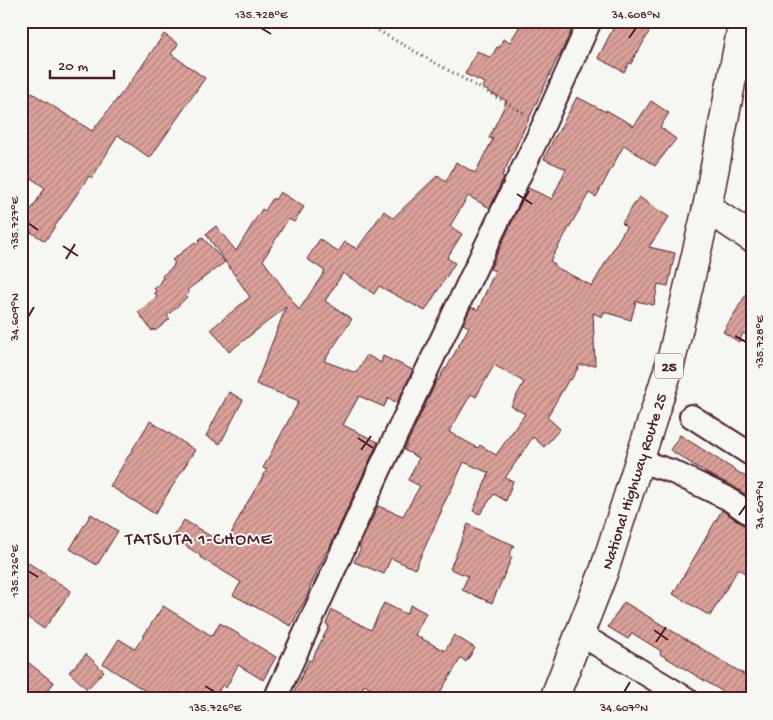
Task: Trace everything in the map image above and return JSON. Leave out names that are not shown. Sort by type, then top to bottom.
[{"type":"main road","name":"National Highway Route 25","points":[[554,699],[604,571],[671,361],[707,208],[743,21]]},
{"type":"main road","points":[[707,208],[752,238]]},
{"type":"street","points":[[275,699],[379,471],[544,124],[590,21]]},
{"type":"street","points":[[691,416],[752,456]]},
{"type":"street","points":[[639,461],[671,471],[728,498],[752,515]]},
{"type":"street","points":[[580,634],[687,699]]},
{"type":"path","points":[[361,21],[544,124]]},
{"type":"building","points":[[523,21],[576,21],[502,176],[504,177],[490,208],[468,196],[450,226],[462,234],[447,258],[455,263],[425,311],[379,286],[374,294],[343,273],[325,301],[352,319],[324,361],[356,373],[367,355],[381,363],[383,356],[413,370],[397,403],[388,398],[384,407],[359,396],[343,425],[378,442],[310,590],[291,626],[233,595],[241,582],[173,538],[184,520],[212,537],[214,534],[227,542],[244,508],[267,470],[263,468],[299,401],[256,384],[286,307],[229,352],[211,329],[250,297],[206,234],[216,226],[236,251],[262,209],[265,211],[273,198],[275,200],[280,192],[304,207],[294,222],[288,219],[263,260],[299,310],[325,271],[307,259],[320,239],[338,252],[345,242],[357,249],[384,211],[393,218],[438,175],[446,182],[456,162],[475,173],[493,139],[489,138],[507,101],[482,88],[485,83],[465,74],[477,51],[491,58],[503,39],[510,42]]},
{"type":"building","points":[[617,21],[655,21],[631,64],[629,63],[624,72],[598,58]]},
{"type":"building","points":[[164,34],[178,44],[171,54],[205,78],[150,158],[118,135],[92,178],[89,176],[45,241],[21,226],[45,188],[21,171],[21,86],[92,131],[135,76]]},
{"type":"building","points":[[577,97],[606,112],[606,110],[634,126],[651,101],[669,113],[660,127],[676,139],[655,166],[624,145],[596,197],[589,193],[550,261],[555,264],[554,266],[592,286],[626,227],[622,223],[639,197],[669,217],[649,247],[675,253],[668,286],[658,284],[654,305],[636,301],[631,320],[604,312],[602,317],[593,313],[595,365],[580,365],[571,380],[569,379],[547,417],[560,429],[544,447],[533,437],[505,478],[513,481],[506,501],[494,494],[480,514],[473,511],[489,473],[464,462],[415,569],[391,558],[384,574],[354,562],[378,506],[403,516],[420,486],[408,480],[419,458],[404,450],[437,380],[446,369],[469,327],[463,324],[471,307],[478,310],[495,271],[490,269],[528,188],[552,199],[566,169],[544,159]],"holes":[[[494,365],[524,382],[511,406],[525,414],[496,455],[480,445],[478,448],[449,432],[471,394],[476,397]]]},
{"type":"building","points":[[202,237],[225,262],[187,290],[189,292],[186,295],[187,297],[167,316],[170,319],[155,331],[154,329],[152,331],[138,312],[158,296],[154,293],[156,291],[154,289],[161,283],[162,276],[174,266],[175,263],[172,260]]},
{"type":"building","points":[[752,285],[752,338],[743,333],[739,342],[723,332]]},
{"type":"building","points":[[229,392],[243,400],[220,444],[206,436]]},
{"type":"building","points":[[150,421],[195,450],[155,514],[110,486]]},
{"type":"building","points":[[680,435],[752,481],[752,499],[670,450]]},
{"type":"building","points":[[722,510],[745,526],[752,528],[752,577],[738,569],[710,616],[673,594]]},
{"type":"building","points":[[91,514],[118,531],[97,565],[70,549]]},
{"type":"building","points":[[468,524],[514,545],[509,556],[512,557],[492,603],[462,590],[468,576],[450,569]]},
{"type":"building","points":[[21,558],[71,591],[44,629],[21,613]]},
{"type":"building","points":[[624,602],[752,679],[752,699],[735,699],[660,654],[661,651],[632,633],[628,639],[608,627]]},
{"type":"building","points":[[384,603],[406,614],[411,605],[426,613],[415,635],[445,651],[454,635],[475,648],[466,662],[461,658],[436,699],[388,699],[364,685],[358,699],[291,699],[309,660],[311,661],[329,626],[326,624],[332,610],[371,630]]},
{"type":"building","points":[[163,606],[212,636],[220,623],[276,657],[263,680],[238,665],[226,688],[222,685],[214,699],[158,699],[103,664],[119,639],[135,649]]},
{"type":"building","points":[[86,654],[104,671],[87,689],[69,672]]},
{"type":"building","points":[[29,663],[54,683],[40,699],[21,699],[21,673]]},
{"type":"district","name":"TATSUTA 1-CHOME","points":[[199,538]]}]
